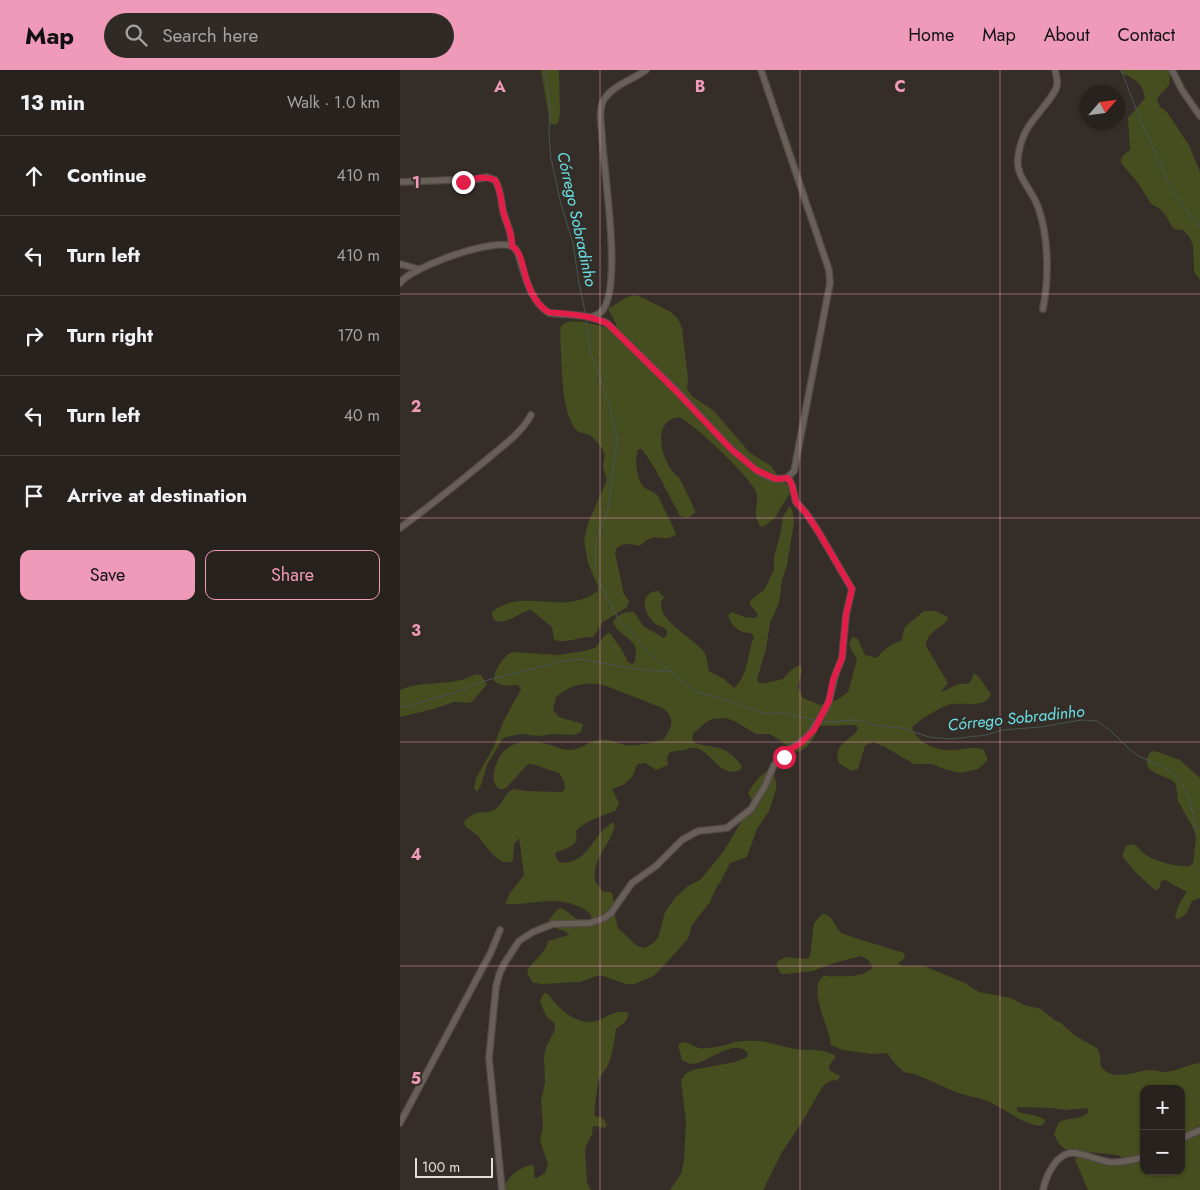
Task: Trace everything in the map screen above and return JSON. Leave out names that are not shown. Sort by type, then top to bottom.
[{"type":"street","points":[[591,317],[602,311],[608,298],[612,280],[611,231],[602,142],[601,109],[605,98],[614,90],[646,70]]},
{"type":"street","points":[[400,283],[407,275],[418,269],[462,252],[499,245],[512,246],[519,255],[528,286],[536,300],[545,310],[549,313],[600,319],[608,324],[731,449],[756,470],[776,479],[788,478],[794,471],[830,283],[829,270],[761,70]]},
{"type":"street","points":[[1043,309],[1047,260],[1044,227],[1038,205],[1020,174],[1017,160],[1027,129],[1057,86],[1055,70]]},
{"type":"street","points":[[1172,70],[1182,90],[1200,116]]},
{"type":"street","points":[[400,182],[450,180],[463,182],[487,177],[495,180],[500,190],[503,210],[512,235],[512,246]]},
{"type":"street","points":[[400,264],[418,269]]},
{"type":"street","points":[[400,528],[446,494],[505,444],[527,423],[531,415]]},
{"type":"street","points":[[502,1190],[489,1058],[496,987],[499,975],[519,941],[533,932],[553,924],[590,923],[604,918],[611,913],[632,883],[656,866],[682,840],[698,832],[719,830],[731,826],[751,809],[765,786],[774,765],[784,757],[786,752],[801,743],[814,730],[829,701],[833,680],[842,658],[846,615],[852,589],[818,531],[795,500],[792,485],[788,478]]},
{"type":"street","points":[[400,1123],[491,952],[500,930]]},
{"type":"street","points":[[1185,1137],[1200,1130]]},
{"type":"street","points":[[1043,1190],[1050,1170],[1068,1153],[1076,1153],[1108,1162],[1122,1162],[1140,1158]]},
{"type":"green space","points":[[541,70],[559,70],[560,114],[558,123],[555,125],[550,123]]},
{"type":"green space","points":[[1121,70],[1168,70],[1170,77],[1169,85],[1157,100],[1160,107],[1167,112],[1189,145],[1200,172],[1200,280],[1194,272],[1193,245],[1189,236],[1183,230],[1174,229],[1160,209],[1151,204],[1138,183],[1121,163],[1122,157],[1130,150],[1128,118],[1145,98],[1140,85],[1131,77],[1122,74]]},
{"type":"green space","points":[[635,295],[671,312],[678,319],[682,328],[688,378],[687,389],[692,396],[714,411],[750,453],[771,466],[781,480],[790,487],[791,491],[774,519],[763,527],[760,526],[756,517],[756,492],[744,475],[696,429],[678,417],[670,420],[662,430],[663,452],[670,468],[683,485],[695,513],[688,518],[680,516],[654,467],[642,449],[638,449],[636,464],[641,483],[643,487],[658,496],[676,533],[675,536],[669,538],[654,537],[639,546],[624,544],[616,549],[615,553],[624,594],[629,601],[627,607],[603,622],[593,637],[564,641],[554,640],[552,627],[531,610],[502,621],[494,619],[492,612],[504,605],[517,601],[571,602],[585,598],[598,591],[588,563],[584,541],[588,523],[607,480],[603,467],[605,454],[590,435],[576,430],[567,410],[563,384],[561,326],[573,321],[615,328],[616,324],[608,309],[627,297]]},
{"type":"green space","points":[[789,506],[792,509],[794,522],[787,565],[782,581],[779,603],[770,623],[766,649],[757,679],[759,683],[783,679],[792,669],[800,665],[802,669],[798,687],[803,698],[820,705],[837,700],[848,692],[857,660],[849,645],[852,637],[857,638],[865,655],[877,658],[888,647],[901,641],[905,627],[924,611],[936,611],[948,617],[947,621],[931,634],[926,646],[948,683],[941,692],[956,685],[969,683],[974,673],[991,694],[984,702],[945,706],[912,728],[921,741],[942,750],[983,749],[987,761],[978,769],[961,773],[932,764],[914,764],[873,742],[865,746],[858,769],[851,771],[839,763],[837,756],[840,746],[856,732],[858,728],[855,725],[818,726],[811,742],[801,751],[797,752],[770,734],[756,734],[726,718],[712,719],[693,734],[694,742],[720,748],[728,752],[742,766],[740,770],[727,771],[702,750],[694,748],[671,752],[667,760],[668,765],[656,770],[645,763],[638,764],[629,780],[621,786],[612,789],[619,803],[616,810],[580,827],[576,831],[575,843],[568,848],[556,852],[555,856],[560,863],[579,858],[606,827],[614,822],[612,834],[597,864],[595,881],[603,892],[611,892],[613,895],[614,912],[618,928],[637,946],[644,948],[658,938],[665,912],[675,898],[688,886],[700,880],[724,851],[753,802],[748,793],[750,789],[762,775],[773,769],[776,790],[769,811],[757,829],[747,857],[730,863],[710,902],[692,925],[688,939],[655,975],[635,984],[626,984],[600,975],[580,982],[541,984],[532,982],[527,970],[546,948],[548,941],[569,935],[550,923],[549,920],[556,911],[560,908],[565,910],[588,926],[593,925],[592,918],[589,912],[584,909],[559,901],[505,904],[510,893],[524,875],[519,838],[514,845],[513,861],[502,861],[497,859],[478,836],[465,826],[464,822],[476,813],[494,810],[513,789],[561,792],[565,789],[564,781],[559,773],[528,764],[507,787],[499,789],[494,779],[495,768],[498,759],[508,747],[522,742],[538,742],[570,750],[602,740],[625,745],[639,745],[663,740],[671,726],[671,718],[660,707],[599,684],[586,684],[567,689],[556,697],[553,710],[559,717],[583,724],[581,732],[573,735],[554,734],[538,736],[520,734],[503,738],[487,765],[477,792],[474,788],[476,778],[493,748],[503,722],[521,689],[518,685],[503,685],[494,681],[497,669],[502,661],[512,652],[558,655],[584,651],[595,648],[606,634],[610,633],[628,662],[632,664],[635,662],[635,646],[617,629],[613,622],[616,617],[622,614],[634,612],[643,626],[664,638],[667,635],[666,630],[654,623],[648,616],[644,603],[647,596],[652,592],[658,591],[664,597],[661,604],[662,611],[666,617],[704,652],[709,671],[724,679],[734,688],[739,683],[745,670],[754,637],[751,633],[743,632],[736,628],[731,623],[728,615],[732,612],[744,617],[756,618],[758,614],[750,605],[750,601],[764,590],[774,570],[774,557],[783,517]]},
{"type":"green space","points":[[476,674],[481,675],[487,684],[472,702],[454,702],[400,717],[400,690],[418,685],[457,681]]},
{"type":"green space","points":[[1155,751],[1180,760],[1200,778],[1200,898],[1192,901],[1186,914],[1179,919],[1175,918],[1177,910],[1187,892],[1165,880],[1161,881],[1159,889],[1155,890],[1135,872],[1122,856],[1126,846],[1134,844],[1146,855],[1161,862],[1185,866],[1190,866],[1193,863],[1196,838],[1194,830],[1178,801],[1176,784],[1154,772],[1147,765],[1150,752]]},
{"type":"green space","points":[[822,914],[826,915],[832,919],[843,934],[904,953],[905,958],[898,963],[902,966],[924,966],[965,983],[979,992],[1011,998],[1024,1005],[1041,1009],[1060,1022],[1074,1035],[1097,1048],[1101,1067],[1112,1074],[1118,1075],[1150,1070],[1166,1072],[1200,1063],[1200,1125],[1193,1130],[1200,1132],[1200,1190],[1088,1190],[1075,1160],[1078,1156],[1108,1166],[1126,1163],[1125,1159],[1117,1155],[1068,1150],[1060,1144],[1054,1134],[1059,1122],[1085,1115],[1089,1112],[1087,1108],[1066,1110],[1017,1107],[1017,1111],[1038,1116],[1045,1120],[1044,1124],[1040,1126],[1035,1125],[1025,1122],[988,1101],[958,1093],[917,1075],[904,1072],[888,1054],[842,1050],[831,1045],[818,998],[817,989],[819,981],[824,976],[857,975],[869,971],[873,967],[868,960],[861,956],[813,971],[781,974],[776,965],[778,961],[786,957],[807,959],[810,956],[814,923]]},
{"type":"green space","points":[[544,993],[548,994],[570,1016],[584,1021],[599,1020],[617,1012],[629,1013],[626,1021],[616,1029],[610,1061],[598,1082],[594,1112],[595,1116],[603,1118],[607,1125],[605,1128],[593,1126],[592,1134],[585,1150],[587,1182],[591,1190],[504,1190],[510,1177],[524,1167],[533,1165],[534,1177],[537,1178],[545,1173],[548,1165],[540,1140],[543,1126],[541,1100],[545,1083],[544,1056],[555,1027],[554,1023],[547,1017],[540,1001]]},
{"type":"green space","points":[[739,1041],[760,1041],[801,1050],[831,1053],[836,1056],[829,1066],[829,1070],[840,1076],[838,1080],[830,1081],[823,1086],[782,1152],[763,1190],[670,1190],[681,1174],[684,1160],[686,1121],[681,1081],[685,1074],[692,1070],[735,1062],[747,1057],[748,1053],[742,1049],[728,1049],[699,1063],[692,1064],[682,1060],[678,1045],[684,1042],[700,1048],[708,1048]]},
{"type":"waterway","name":"Córrego Sobradinho","points":[[545,70],[550,104],[549,134],[551,159],[561,204],[573,243],[585,312]]},
{"type":"waterway","points":[[1121,70],[1140,119],[1169,184],[1179,201],[1200,227]]},
{"type":"waterway","name":"Córrego Sobradinho","points":[[586,318],[590,351],[610,407],[617,440],[608,509],[596,542],[595,568],[600,583],[620,622],[651,655],[696,692],[764,713],[791,714],[816,721]]},
{"type":"waterway","points":[[400,706],[404,707],[457,692],[484,681],[563,661],[581,659],[629,668],[671,671]]},
{"type":"waterway","name":"Córrego Sobradinho","points":[[820,722],[864,721],[873,725],[902,728],[929,737],[952,739],[986,735],[1002,730],[1040,727],[1081,720],[1097,721],[1138,756],[1162,766],[1178,778],[1189,797],[1196,828],[1200,829]]},
{"type":"route","points":[[463,182],[480,177],[489,177],[495,180],[500,190],[503,210],[512,235],[512,246],[519,255],[527,284],[538,303],[549,313],[591,317],[600,319],[608,324],[731,449],[759,472],[776,479],[788,478],[791,481],[796,502],[806,513],[843,572],[852,589],[846,615],[841,663],[833,680],[829,701],[814,730],[801,743],[786,752],[784,757]]}]
